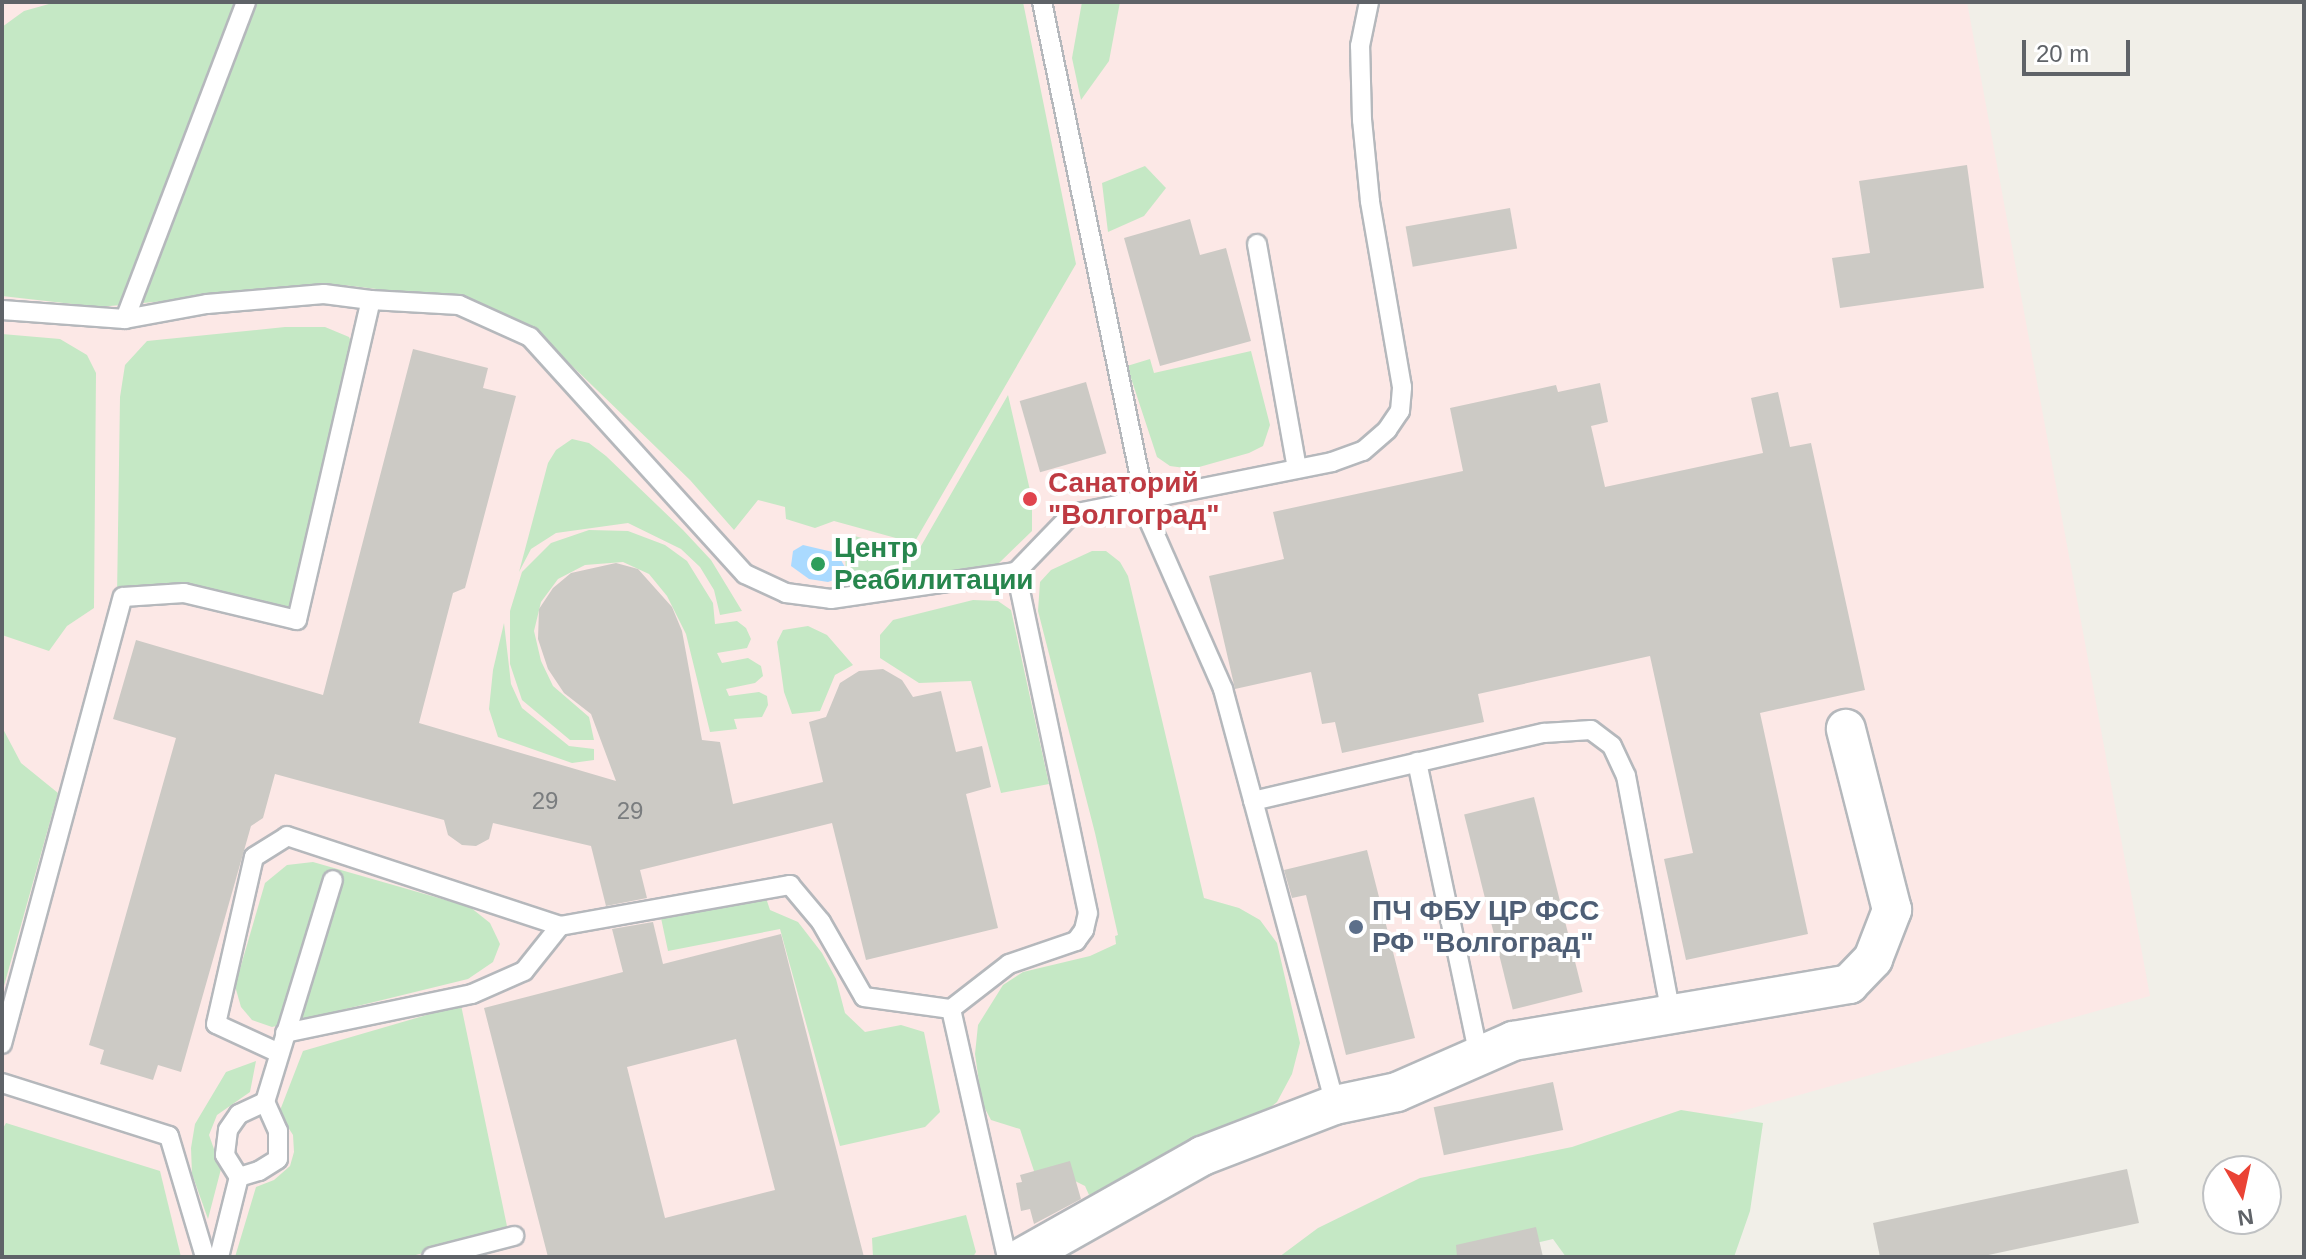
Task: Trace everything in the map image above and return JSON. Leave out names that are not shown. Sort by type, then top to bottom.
[{"type":"street","points":[[1023,1257],[1202,1156],[1335,1105],[1397,1092],[1513,1041],[1849,984],[1873,959],[1892,910],[1846,729]]},
{"type":"lane","points":[[125,319],[246,2]]},
{"type":"lane","points":[[1042,2],[1149,521],[1223,689],[1335,1105]]},
{"type":"lane","points":[[2,310],[125,319],[207,304],[324,294],[459,305],[530,337],[745,574],[786,593],[831,599],[1016,572],[1072,514],[1297,468],[1363,451],[1387,430],[1400,411],[1402,387],[1370,201],[1362,120],[1360,46],[1369,2]]},
{"type":"lane","points":[[1257,244],[1297,468]]},
{"type":"lane","points":[[2,1044],[123,597],[184,593],[297,620],[371,300]]},
{"type":"lane","points":[[279,1053],[216,1024],[254,857],[287,836],[560,926],[790,885],[821,922],[864,997],[951,1009],[1009,964],[1076,941],[1084,930],[1088,913],[1016,572]]},
{"type":"lane","points":[[1253,801],[1544,733],[1591,730],[1612,746],[1626,776],[1671,1014]]},
{"type":"lane","points":[[1417,762],[1479,1056]]},
{"type":"lane","points":[[239,1177],[259,1171],[278,1159],[278,1131],[265,1102],[333,880]]},
{"type":"lane","points":[[285,1033],[472,994],[524,971],[560,926]]},
{"type":"lane","points":[[951,1009],[1007,1257]]},
{"type":"lane","points":[[2,1083],[169,1136],[205,1257]]},
{"type":"lane","points":[[219,1257],[239,1177],[225,1155],[228,1130],[239,1114],[265,1102]]},
{"type":"lane","points":[[432,1257],[514,1236]]},
{"type":"shaded area","name":"Санаторий \"Волгоград\"","points":[[2,2],[1967,2],[2150,996],[1409,1205],[1290,1257],[2,1257]]},
{"type":"green space","points":[[56,2],[1023,2],[1076,264],[914,543],[834,521],[815,528],[786,519],[785,507],[758,500],[734,530],[690,480],[536,331],[452,298],[343,285],[99,307],[2,296],[2,27],[24,11]]},
{"type":"green space","points":[[1082,2],[1120,2],[1109,61],[1081,100],[1072,58]]},
{"type":"green space","points":[[1145,166],[1166,188],[1144,216],[1108,232],[1102,183]]},
{"type":"green space","points":[[285,327],[325,327],[349,337],[361,364],[290,608],[267,623],[163,599],[117,597],[120,397],[125,365],[147,341]]},
{"type":"green space","points":[[2,334],[60,339],[87,355],[96,373],[94,608],[67,626],[49,651],[2,635]]},
{"type":"green space","points":[[1251,351],[1270,425],[1263,446],[1192,469],[1170,466],[1157,457],[1127,366],[1150,359],[1154,373]]},
{"type":"green space","points":[[1008,395],[1032,499],[1032,531],[997,565],[847,589],[845,554],[851,535],[917,553]]},
{"type":"green space","points":[[572,439],[589,443],[606,456],[683,530],[711,560],[742,611],[720,615],[714,590],[700,567],[681,549],[628,523],[556,533],[531,549],[519,572],[548,463],[556,450]]},
{"type":"green space","points":[[589,530],[628,531],[665,545],[687,561],[713,603],[715,624],[737,621],[746,628],[751,639],[747,648],[717,653],[722,663],[748,658],[761,666],[763,676],[755,683],[726,689],[729,696],[759,692],[767,696],[768,705],[762,717],[734,719],[737,729],[710,732],[686,634],[667,596],[649,574],[623,562],[585,565],[558,579],[541,602],[534,631],[541,661],[553,686],[589,717],[594,740],[570,740],[522,700],[510,664],[510,611],[522,572],[551,543]]},
{"type":"green space","points":[[1092,551],[1106,551],[1120,562],[1128,576],[1204,898],[1239,908],[1260,920],[1277,943],[1300,1043],[1292,1074],[1277,1102],[1250,1124],[1089,1195],[1085,1186],[1055,1171],[1035,1174],[1020,1129],[991,1120],[982,1103],[975,1054],[978,1025],[1003,985],[1023,972],[1090,956],[1116,944],[1115,936],[1118,935],[1095,833],[1038,611],[1040,582],[1051,570]]},
{"type":"green space","points":[[973,600],[998,601],[1011,610],[1049,784],[1001,793],[971,681],[919,683],[880,658],[880,635],[893,620]]},
{"type":"green space","points":[[504,623],[511,684],[522,708],[569,746],[594,749],[594,760],[572,763],[498,737],[489,709],[493,670]]},
{"type":"green space","points":[[808,626],[827,635],[853,665],[835,675],[820,711],[792,714],[784,692],[777,642],[783,630]]},
{"type":"green space","points":[[2,727],[21,763],[58,793],[2,993]]},
{"type":"green space","points":[[313,862],[470,907],[490,923],[500,944],[493,962],[468,979],[272,1027],[252,1020],[241,1007],[235,986],[265,883],[287,865]]},
{"type":"green space","points":[[766,898],[770,910],[798,922],[822,953],[836,979],[845,1013],[865,1032],[901,1025],[924,1032],[940,1112],[925,1127],[840,1146],[780,929],[668,951],[661,918]]},
{"type":"green space","points":[[461,1005],[508,1231],[408,1257],[235,1257],[256,1187],[274,1180],[290,1166],[294,1152],[293,1135],[279,1113],[303,1051]]},
{"type":"green space","points":[[256,1061],[250,1092],[217,1115],[209,1135],[221,1169],[208,1219],[192,1174],[191,1148],[195,1124],[226,1072]]},
{"type":"green space","points":[[1681,1110],[1763,1123],[1750,1211],[1734,1257],[1566,1257],[1553,1239],[1477,1257],[1279,1257],[1318,1228],[1420,1178],[1572,1147]]},
{"type":"green space","points":[[6,1123],[160,1171],[181,1257],[2,1257],[2,1130]]},
{"type":"green space","points":[[966,1215],[976,1252],[973,1257],[873,1257],[872,1238]]},
{"type":"water","name":"Центр Реабилитации","points":[[803,545],[837,553],[846,569],[840,578],[828,582],[809,579],[791,566],[793,551]]},
{"type":"building","points":[[1967,165],[1984,288],[1840,308],[1832,258],[1870,253],[1859,181]]},
{"type":"building","points":[[1510,208],[1517,248],[1413,267],[1406,226]]},
{"type":"building","points":[[1190,219],[1200,255],[1226,248],[1251,341],[1160,366],[1124,238]]},
{"type":"building","points":[[413,349],[488,368],[483,388],[516,396],[465,588],[453,593],[419,723],[616,781],[591,714],[564,693],[548,669],[538,639],[539,609],[553,588],[571,573],[616,563],[638,569],[672,607],[682,631],[702,740],[720,742],[733,804],[823,782],[809,722],[826,717],[840,683],[859,671],[883,669],[902,680],[913,697],[941,691],[956,752],[982,746],[991,787],[966,794],[998,928],[866,960],[832,823],[640,870],[647,898],[606,906],[591,846],[493,823],[489,839],[476,846],[462,845],[448,835],[444,820],[275,774],[263,818],[251,826],[181,1072],[158,1065],[153,1080],[100,1064],[104,1050],[89,1045],[176,738],[113,719],[136,640],[323,695]]},
{"type":"building","points":[[1086,382],[1106,453],[1040,472],[1020,401]]},
{"type":"building","points":[[1600,383],[1608,422],[1591,426],[1605,487],[1763,453],[1751,398],[1778,392],[1790,447],[1811,443],[1865,690],[1760,713],[1808,934],[1686,960],[1664,859],[1693,853],[1650,656],[1478,694],[1484,722],[1342,753],[1335,722],[1322,724],[1311,672],[1235,689],[1209,576],[1284,559],[1273,512],[1463,471],[1450,408],[1556,385],[1558,392]]},
{"type":"building","points":[[1534,797],[1583,992],[1513,1009],[1464,814]]},
{"type":"building","points":[[1367,850],[1415,1038],[1346,1055],[1306,895],[1292,898],[1284,870]]},
{"type":"building","points":[[653,922],[663,964],[781,934],[864,1257],[548,1257],[484,1008],[623,972],[612,929]],"holes":[[[736,1039],[775,1190],[665,1218],[627,1067]]]},
{"type":"building","points":[[1553,1082],[1563,1130],[1444,1155],[1434,1107]]},
{"type":"building","points":[[1070,1161],[1081,1199],[1034,1224],[1030,1209],[1021,1211],[1016,1183],[1022,1182],[1020,1175]]},
{"type":"building","points":[[2127,1169],[2139,1223],[1979,1257],[1880,1257],[1873,1223]]},
{"type":"building","points":[[1536,1227],[1543,1257],[1457,1257],[1456,1245]]},
{"type":"place","name":"Санаторий \"Волгоград\"","points":[[1030,499]]},
{"type":"place","name":"Центр Реабилитации","points":[[818,564]]},
{"type":"place","name":"ПЧ ФБУ ЦР ФСС РФ \"Волгоград\"","points":[[1356,927]]}]
